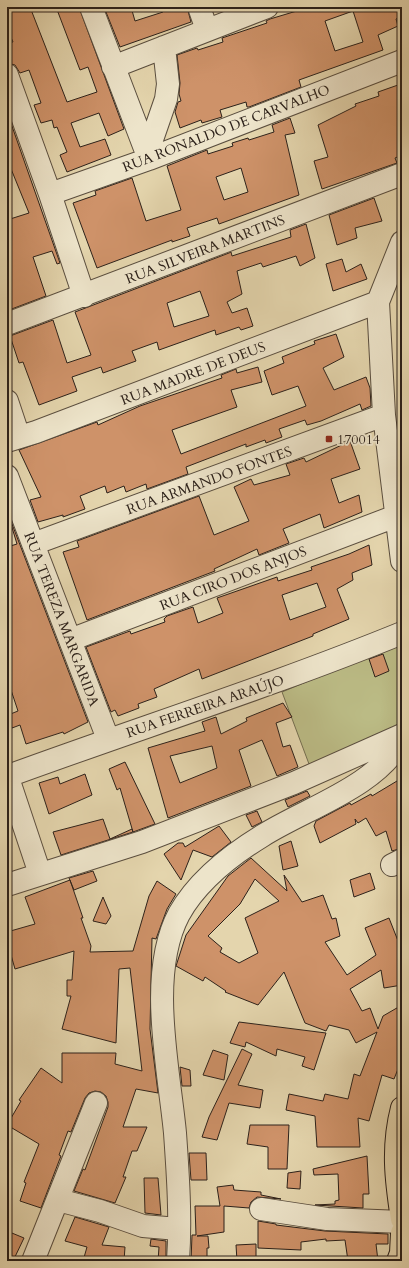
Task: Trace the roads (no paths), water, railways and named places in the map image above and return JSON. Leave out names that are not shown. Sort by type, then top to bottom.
[{"type":"main road","points":[[402,1108],[397,1130],[395,1162],[402,1219]]},
{"type":"street","points":[[91,7],[148,156]]},
{"type":"street","points":[[199,7],[207,30]]},
{"type":"street","points":[[113,67],[267,7]]},
{"type":"street","points":[[148,156],[166,99],[168,84],[164,47]]},
{"type":"street","name":"RUA RONALDO DE CARVALHO","points":[[50,194],[402,61]]},
{"type":"street","points":[[7,75],[50,194],[84,296]]},
{"type":"street","name":"RUA SILVEIRA MARTINS","points":[[7,324],[402,174]]},
{"type":"street","points":[[402,242],[398,265],[378,302],[384,415],[402,562]]},
{"type":"street","name":"RUA MADRE DE DEUS","points":[[13,439],[378,302]]},
{"type":"street","points":[[7,401],[13,439]]},
{"type":"street","name":"RUA ARMANDO FONTES","points":[[33,544],[384,415]]},
{"type":"street","name":"RUA TEREZA MARGARIDA","points":[[7,476],[108,739]]},
{"type":"street","name":"RUA CIRO DOS ANJOS","points":[[70,640],[396,516]]},
{"type":"street","name":"RUA FERREIRA ARAÚJO","points":[[7,776],[108,739],[302,672],[402,633]]},
{"type":"street","points":[[7,885],[142,842],[294,783],[402,735]]},
{"type":"street","points":[[178,1261],[175,1133],[162,1034],[162,990],[170,936],[178,915],[203,883],[239,851],[262,835],[361,782],[380,768],[396,751],[402,739]]},
{"type":"street","points":[[7,776],[40,874]]},
{"type":"street","points":[[33,1261],[96,1103]]},
{"type":"street","points":[[58,1200],[100,1211],[143,1226],[178,1229]]},
{"type":"street","points":[[262,1209],[327,1219],[402,1222]]},
{"type":"place","name":"170014","points":[[329,439]]}]
